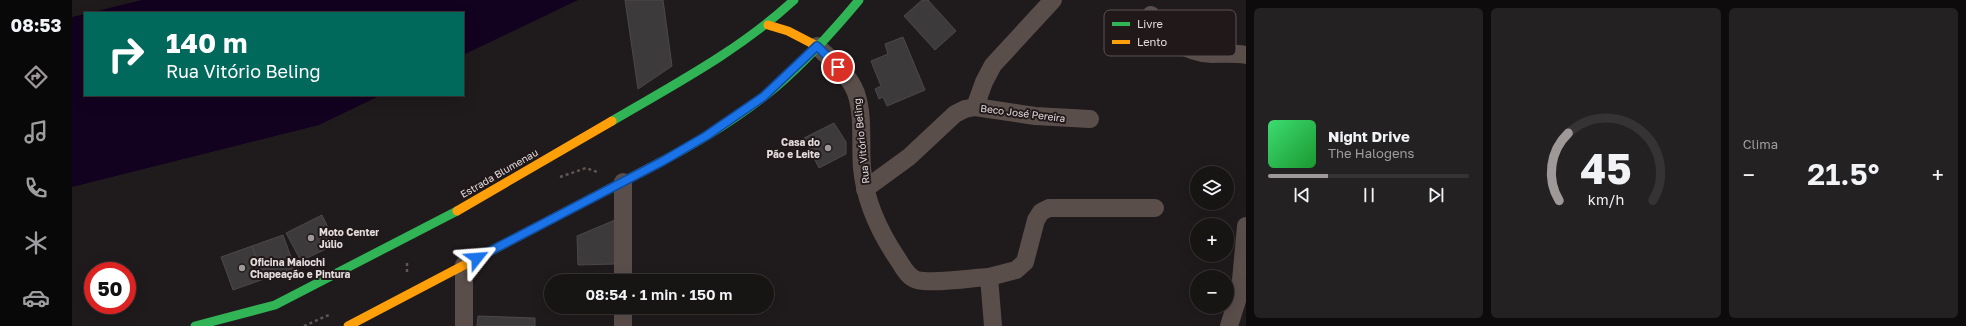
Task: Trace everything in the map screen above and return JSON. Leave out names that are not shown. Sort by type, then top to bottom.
[{"type":"main road","name":"Estrada Blumenau","points":[[195,326],[275,305],[446,217],[747,41],[768,25],[794,0]]},
{"type":"main road","points":[[348,326],[663,161],[736,116],[763,97],[838,26],[859,0]]},
{"type":"main road","points":[[768,25],[788,31],[817,46]]},
{"type":"street","points":[[975,108],[984,82],[994,65],[1053,0]]},
{"type":"street","name":"Rua Vitório Beling","points":[[817,46],[848,78],[856,93],[859,107],[862,169],[865,189],[872,212],[885,240],[907,273],[915,279],[926,281],[989,277]]},
{"type":"street","name":"Beco José Pereira","points":[[865,189],[909,157],[955,114],[965,109],[975,108],[1035,116],[1090,119]]},
{"type":"street","points":[[623,182],[623,274]]},
{"type":"street","points":[[993,326],[989,277],[1016,270],[1025,262],[1036,220],[1041,212],[1049,208],[1155,208]]},
{"type":"street","points":[[1229,326],[1240,291],[1246,226]]},
{"type":"street","points":[[464,265],[464,326]]},
{"type":"street","points":[[623,314],[623,326]]},
{"type":"shaded area","points":[[142,0],[578,0],[464,55],[464,12],[93,12]]},
{"type":"shaded area","points":[[84,14],[84,96],[379,96],[319,125],[72,187],[72,17]]},
{"type":"building","points":[[625,0],[663,0],[672,66],[638,89]]},
{"type":"building","points":[[922,0],[928,0],[956,31],[935,50],[904,16]]},
{"type":"building","points":[[903,37],[925,90],[887,106],[883,97],[879,99],[875,89],[881,86],[871,61],[888,54],[885,44]]},
{"type":"building","name":"Casa do Pão e Leite","points":[[834,123],[846,142],[846,154],[819,168],[804,138]]},
{"type":"building","name":"Moto Center Júlio","points":[[322,215],[336,244],[301,261],[286,233]]},
{"type":"building","points":[[615,220],[615,264],[578,265],[577,236]]},
{"type":"building","points":[[283,235],[295,268],[264,279],[252,246]]},
{"type":"building","name":"Oficina Maiochi Chapeação e Pintura","points":[[252,246],[264,279],[233,290],[221,257]]},
{"type":"building","points":[[478,316],[535,318],[535,326],[477,326]]},
{"type":"traffic: fast","points":[[612,121],[683,80],[729,51],[752,35],[794,0]]},
{"type":"traffic: fast","points":[[649,168],[716,130],[762,98],[810,55],[859,0]]},
{"type":"traffic: fast","points":[[195,326],[275,305],[457,211]]},
{"type":"traffic: slow","points":[[768,25],[788,31],[817,46]]},
{"type":"traffic: slow","points":[[457,211],[612,121]]},
{"type":"traffic: slow","points":[[348,326],[649,168]]},
{"type":"place","name":"Casa do Pão e Leite","points":[[828,148]]},
{"type":"place","name":"Moto Center Júlio","points":[[311,238]]},
{"type":"place","name":"Oficina Maiochi Chapeação e Pintura","points":[[242,268]]},
{"type":"route","points":[[477,258],[663,161],[706,136],[763,97],[791,73],[817,46],[838,67]]}]
